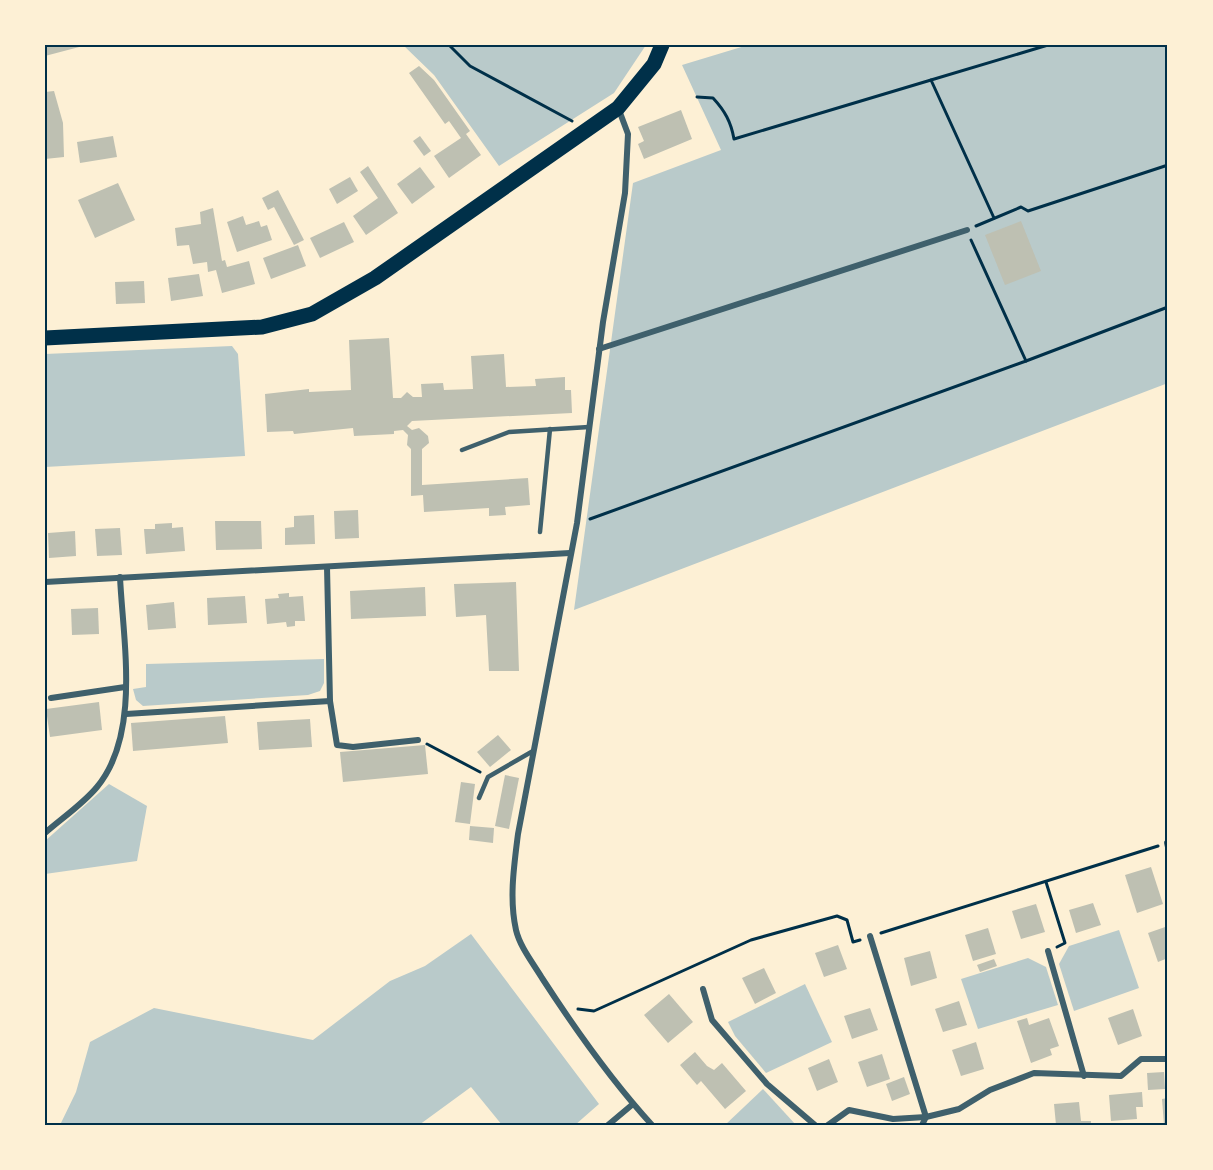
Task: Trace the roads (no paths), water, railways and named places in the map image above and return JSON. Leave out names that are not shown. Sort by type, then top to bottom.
[{"type":"main road","points":[[45,338],[262,327],[312,314],[375,278],[618,108],[654,64],[662,45]]},
{"type":"street","points":[[618,108],[628,134],[628,162],[599,349],[577,524],[533,751],[513,877],[516,933],[525,951],[566,1015],[633,1104],[652,1125]]},
{"type":"street","points":[[599,349],[967,230]]},
{"type":"street","points":[[45,582],[570,554]]},
{"type":"street","points":[[327,567],[330,701],[337,745],[353,747],[418,740]]},
{"type":"street","points":[[45,833],[97,788],[111,766],[121,741],[126,714],[120,577]]},
{"type":"street","points":[[51,699],[125,687]]},
{"type":"street","points":[[126,714],[330,701]]},
{"type":"street","points":[[870,936],[926,1117],[922,1125]]},
{"type":"street","points":[[1048,951],[1084,1076]]},
{"type":"street","points":[[703,989],[712,1020],[767,1084],[815,1125]]},
{"type":"street","points":[[828,1125],[849,1110],[893,1119],[926,1117],[959,1109],[990,1090],[1034,1073],[1121,1076],[1141,1059],[1168,1059]]},
{"type":"street","points":[[608,1125],[633,1104]]},
{"type":"lane","points":[[462,450],[509,432],[589,427]]},
{"type":"lane","points":[[540,532],[550,429]]},
{"type":"lane","points":[[479,798],[488,777],[533,751]]}]
